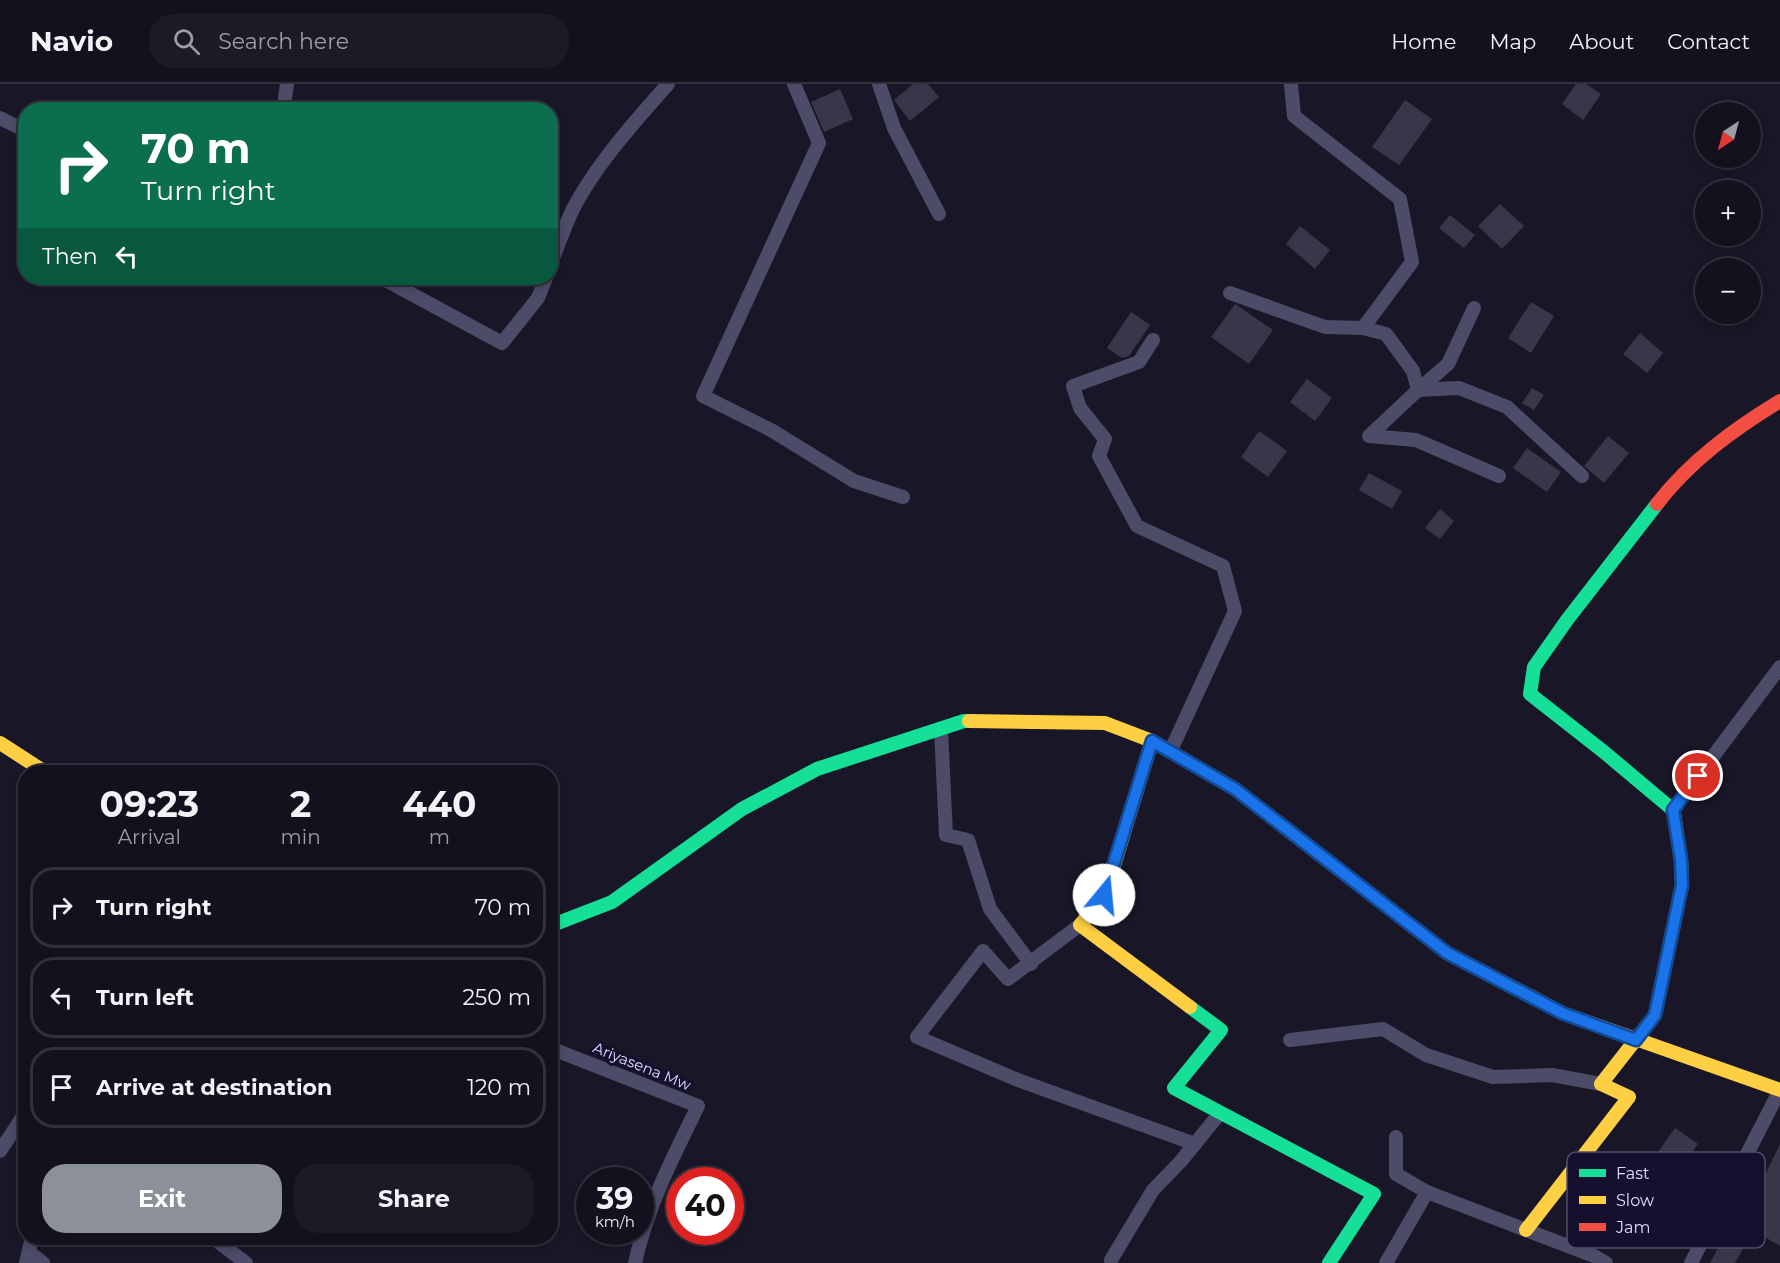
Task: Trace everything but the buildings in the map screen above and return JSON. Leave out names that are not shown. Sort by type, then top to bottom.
[{"type":"street","points":[[284,102],[287,84]]},
{"type":"street","points":[[558,246],[572,210],[594,176],[636,120],[668,84]]},
{"type":"street","points":[[794,84],[819,143],[703,396],[771,430],[854,481],[903,497]]},
{"type":"street","points":[[879,84],[894,128],[939,214]]},
{"type":"street","points":[[1291,84],[1294,116],[1400,199],[1412,262],[1364,328]]},
{"type":"street","points":[[0,118],[18,127]]},
{"type":"street","points":[[395,285],[502,343],[538,298],[543,285]]},
{"type":"street","points":[[1230,292],[1325,327],[1364,328],[1386,333],[1413,371],[1418,390]]},
{"type":"street","points":[[1474,308],[1448,364],[1369,436],[1416,440],[1499,476]]},
{"type":"street","points":[[1153,340],[1139,362],[1073,386],[1080,408],[1105,439],[1099,456],[1137,526],[1223,566],[1235,611],[1170,752]]},
{"type":"street","points":[[1418,390],[1459,388],[1507,407],[1582,476]]},
{"type":"street","points":[[1601,1084],[1655,1015],[1682,885],[1681,860],[1673,810],[1530,694],[1534,667],[1567,620],[1665,493],[1691,466],[1737,427],[1780,401]]},
{"type":"street","points":[[1673,810],[1780,667]]},
{"type":"street","points":[[558,923],[612,902],[742,809],[817,769],[964,721],[1105,723],[1152,741],[1235,789],[1447,953],[1562,1013],[1780,1090],[1748,1152]]},
{"type":"street","points":[[941,729],[946,835],[968,840],[990,909],[1031,963]]},
{"type":"street","points":[[1152,741],[1104,895],[1080,925],[1008,979],[982,951],[917,1037],[1018,1080],[1195,1144]]},
{"type":"street","points":[[0,743],[34,765]]},
{"type":"street","points":[[1080,925],[1221,1030],[1174,1088],[1374,1194],[1329,1263]]},
{"type":"street","points":[[1290,1040],[1383,1029],[1426,1055],[1493,1077],[1552,1075],[1601,1084],[1629,1096],[1586,1152]]},
{"type":"street","name":"Ariyasena Mw","points":[[558,1051],[698,1106],[658,1189],[640,1240],[635,1263]]},
{"type":"street","points":[[1111,1260],[1153,1190],[1220,1113]]},
{"type":"street","points":[[0,1151],[18,1124]]},
{"type":"street","points":[[1396,1137],[1396,1174],[1427,1192],[1567,1246]]},
{"type":"street","points":[[1526,1230],[1567,1177]]},
{"type":"street","points":[[1386,1263],[1427,1192]]},
{"type":"street","points":[[222,1245],[246,1263]]},
{"type":"street","points":[[1573,1248],[1606,1263]]},
{"type":"street","points":[[1691,1263],[1699,1248]]},
{"type":"street","points":[[28,1258],[43,1263]]},
{"type":"traffic: fast","points":[[1657,504],[1567,620],[1534,667],[1530,694],[1604,752],[1673,810],[1674,814]]},
{"type":"traffic: fast","points":[[558,923],[612,902],[742,809],[817,769],[969,721]]},
{"type":"traffic: fast","points":[[1190,1007],[1221,1030],[1174,1088],[1374,1194],[1329,1263]]},
{"type":"traffic: slow","points":[[969,721],[1105,723],[1152,741],[1235,789],[1342,872]]},
{"type":"traffic: slow","points":[[1152,741],[1105,895],[1080,925],[1190,1007]]},
{"type":"traffic: slow","points":[[0,743],[34,765]]},
{"type":"traffic: slow","points":[[1586,1152],[1629,1097],[1601,1084],[1655,1015],[1682,885],[1681,860],[1674,814]]},
{"type":"traffic: slow","points":[[1530,996],[1562,1013],[1780,1090]]},
{"type":"traffic: slow","points":[[1526,1230],[1567,1177]]},
{"type":"traffic: jam","points":[[1657,504],[1698,460],[1746,423],[1780,401]]},
{"type":"traffic: jam","points":[[1342,872],[1447,953],[1530,996]]},
{"type":"route","points":[[1104,895],[1152,741],[1235,789],[1447,953],[1562,1013],[1636,1040],[1655,1015],[1682,885],[1681,860],[1673,810],[1698,776]]}]
